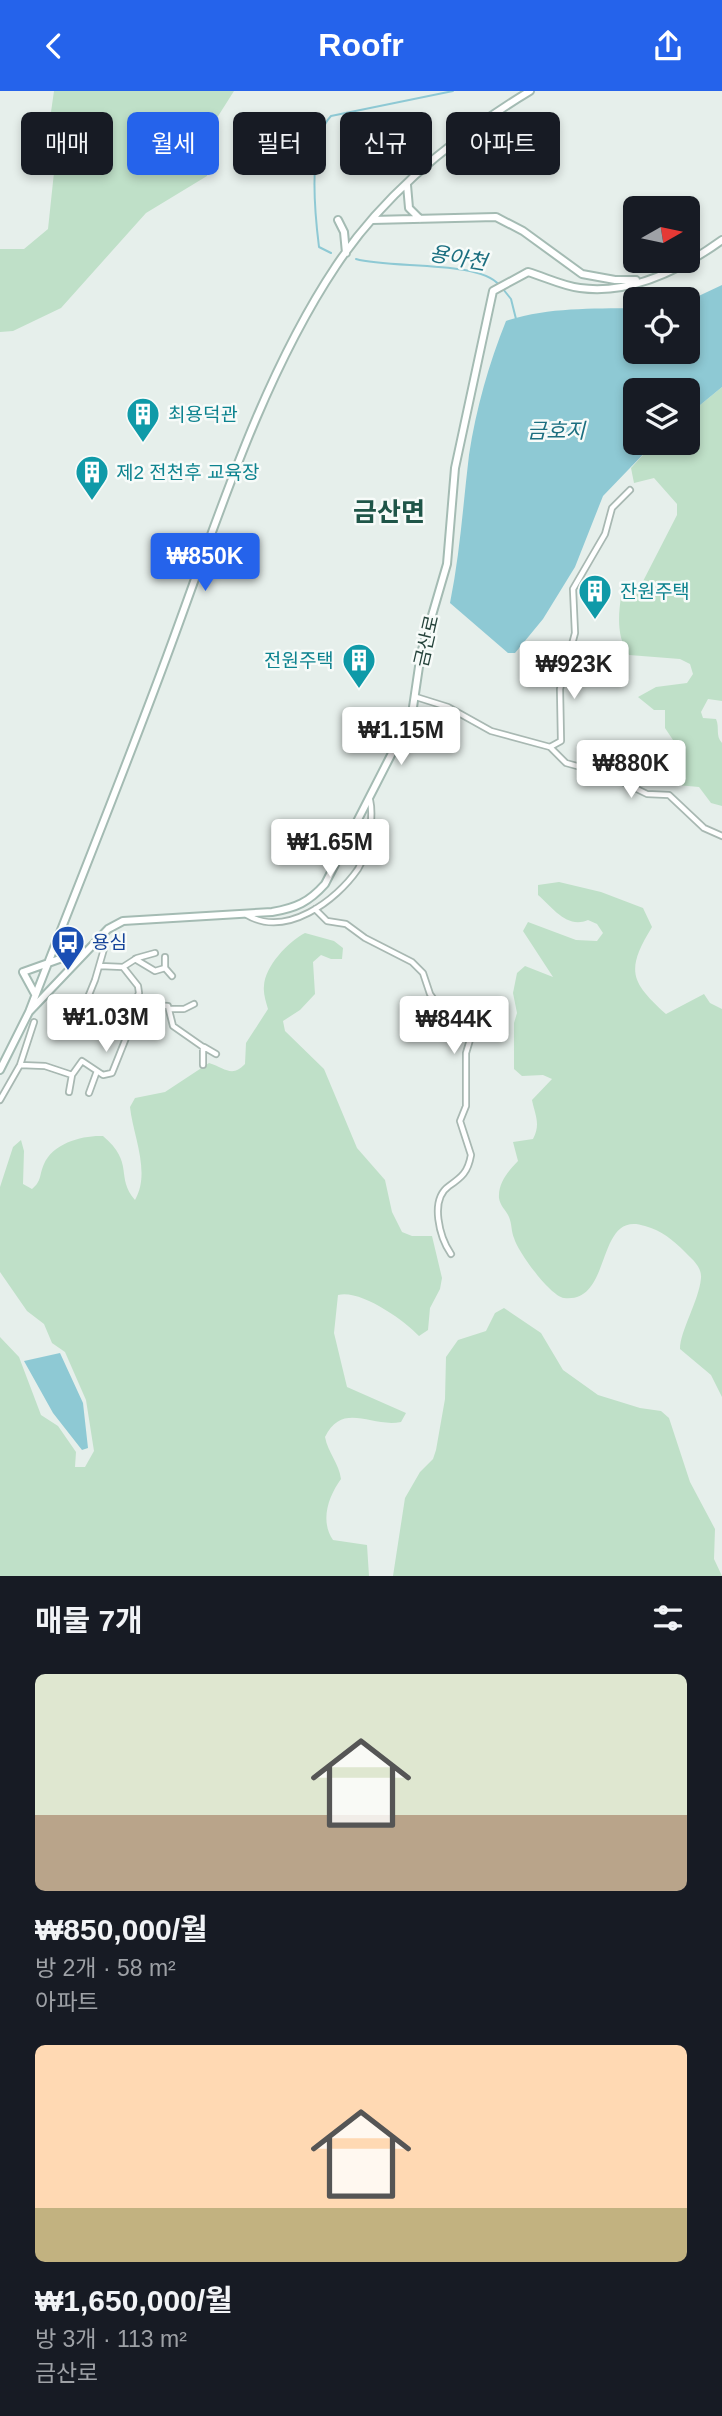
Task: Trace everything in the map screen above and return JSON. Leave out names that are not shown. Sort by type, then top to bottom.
[{"type":"street","points":[[0,1070],[29,1012],[239,465],[295,333],[346,253],[372,220],[429,162],[530,91]]},
{"type":"street","points":[[407,185],[409,208],[419,219]]},
{"type":"street","points":[[372,220],[496,218],[523,231],[582,274],[615,280],[655,279],[698,258],[722,240]]},
{"type":"street","points":[[338,220],[344,232],[346,253]]},
{"type":"street","name":"금산로","points":[[29,1012],[108,929],[132,919],[247,915],[295,908],[312,899],[326,884],[407,727],[416,697],[421,653],[447,564],[457,455],[493,291],[528,272],[577,288],[599,289],[655,279]]},
{"type":"street","points":[[550,747],[561,741],[560,689],[575,633],[573,589],[605,534],[612,508],[630,490]]},
{"type":"street","points":[[416,697],[448,707],[491,731],[550,747],[566,763],[606,774],[647,794],[669,795],[704,828],[722,835]]},
{"type":"street","points":[[247,915],[282,923],[292,921],[315,909],[360,867],[373,820],[369,799]]},
{"type":"street","points":[[315,909],[327,921],[346,924],[365,938],[412,962],[423,973],[430,994],[444,1013],[472,1033],[466,1053],[466,1106],[460,1121],[471,1155],[463,1176],[448,1186],[437,1216],[443,1241],[451,1254]]},
{"type":"street","points":[[61,929],[68,945],[87,949]]},
{"type":"street","points":[[101,1019],[86,1012],[83,1007],[100,966],[106,942]]},
{"type":"street","points":[[35,996],[23,972],[87,949]]},
{"type":"street","points":[[100,966],[123,967],[135,959],[155,953]]},
{"type":"street","points":[[165,957],[165,968],[172,977]]},
{"type":"street","points":[[135,959],[155,971],[165,968]]},
{"type":"street","points":[[69,1092],[72,1075],[79,1062],[89,1063],[107,1076],[112,1073],[130,1028],[130,1014],[139,997],[138,986],[123,967]]},
{"type":"street","points":[[139,997],[150,1005],[165,1004],[173,1026],[216,1054]]},
{"type":"street","points":[[169,1009],[184,1009],[194,1004]]},
{"type":"street","points":[[0,1101],[20,1065],[34,1021]]},
{"type":"street","points":[[203,1047],[203,1065]]},
{"type":"street","points":[[20,1065],[45,1066],[72,1075]]},
{"type":"street","points":[[89,1093],[97,1071]]},
{"type":"green space","points":[[54,91],[234,91],[219,115],[219,112],[127,112],[127,175],[207,176],[146,213],[61,308],[13,331],[0,332],[0,249],[24,249],[48,229],[54,175],[113,175],[113,112],[51,112]]},
{"type":"green space","points":[[722,387],[722,701],[708,699],[701,712],[703,718],[716,719],[718,725],[722,743],[722,806],[711,803],[699,787],[677,785],[670,778],[670,767],[677,746],[665,728],[665,710],[654,710],[638,697],[656,687],[687,683],[693,674],[690,664],[680,659],[629,655],[622,642],[619,620],[621,597],[631,599],[638,591],[677,515],[677,504],[654,478],[634,483],[631,468],[643,455],[700,455],[700,405]]},
{"type":"green space","points":[[559,882],[601,892],[643,908],[652,927],[638,955],[636,975],[645,993],[666,1014],[704,994],[710,1003],[722,1009],[722,1397],[711,1375],[680,1349],[700,1287],[701,1274],[696,1263],[676,1243],[651,1228],[629,1224],[618,1231],[610,1243],[591,1287],[580,1296],[564,1298],[551,1290],[528,1263],[517,1245],[509,1217],[500,1201],[502,1182],[518,1161],[513,1142],[533,1139],[537,1124],[532,1100],[552,1079],[543,1075],[522,1076],[514,1069],[514,1023],[517,1013],[513,993],[517,973],[525,966],[553,977],[523,931],[528,922],[576,940],[597,941],[603,933],[597,924],[588,920],[573,922],[567,919],[538,895],[538,885]]},
{"type":"green space","points":[[305,933],[334,941],[343,948],[342,959],[321,955],[313,962],[315,994],[300,1010],[283,1021],[285,1031],[324,1069],[357,1148],[385,1180],[392,1212],[402,1232],[412,1236],[432,1236],[442,1278],[440,1289],[430,1308],[428,1330],[419,1336],[381,1307],[358,1297],[338,1295],[334,1333],[347,1387],[406,1413],[401,1422],[358,1418],[340,1420],[325,1437],[341,1479],[332,1493],[327,1509],[329,1533],[333,1540],[367,1545],[369,1576],[0,1576],[0,1337],[19,1357],[41,1415],[58,1426],[76,1452],[75,1467],[85,1467],[94,1451],[86,1400],[65,1352],[52,1343],[44,1324],[27,1311],[0,1272],[0,1187],[13,1147],[21,1140],[24,1151],[23,1184],[32,1189],[39,1180],[48,1157],[54,1151],[78,1139],[103,1136],[119,1154],[126,1184],[135,1200],[140,1189],[141,1166],[130,1107],[135,1098],[165,1092],[209,1063],[232,1071],[245,1064],[246,1043],[268,1009],[264,989],[268,971],[285,948]]},
{"type":"green space","points":[[504,1308],[541,1333],[563,1370],[598,1395],[640,1408],[661,1411],[669,1418],[690,1482],[715,1529],[714,1559],[722,1576],[393,1576],[405,1498],[420,1472],[433,1459],[436,1450],[445,1399],[446,1357],[458,1340],[486,1331],[495,1313]]},
{"type":"water","name":"금호지","points":[[722,285],[722,387],[700,405],[700,378],[623,378],[623,455],[642,455],[603,496],[575,567],[543,619],[515,653],[508,653],[450,603],[472,438],[484,386],[506,321],[554,311],[623,308],[623,364],[700,364],[700,295]]},
{"type":"water","points":[[60,1353],[83,1403],[88,1448],[82,1450],[53,1413],[24,1361]]},
{"type":"waterway","name":"용아천","points":[[331,253],[319,247],[314,179],[318,142],[323,127],[331,116],[453,91]]},
{"type":"waterway","name":"용아천","points":[[356,259],[454,268],[489,277],[499,285]]},
{"type":"waterway","name":"용아천","points":[[503,289],[511,299],[516,319]]},
{"type":"place","name":"최용덕관","points":[[143,444]]},
{"type":"place","name":"제2 전천후 교육장","points":[[92,502]]},
{"type":"place","name":"잔원주택","points":[[595,621]]},
{"type":"place","name":"전원주택","points":[[359,690]]},
{"type":"place","name":"용심","points":[[68,972]]},
{"type":"district","name":"금산면","points":[[389,512]]}]
